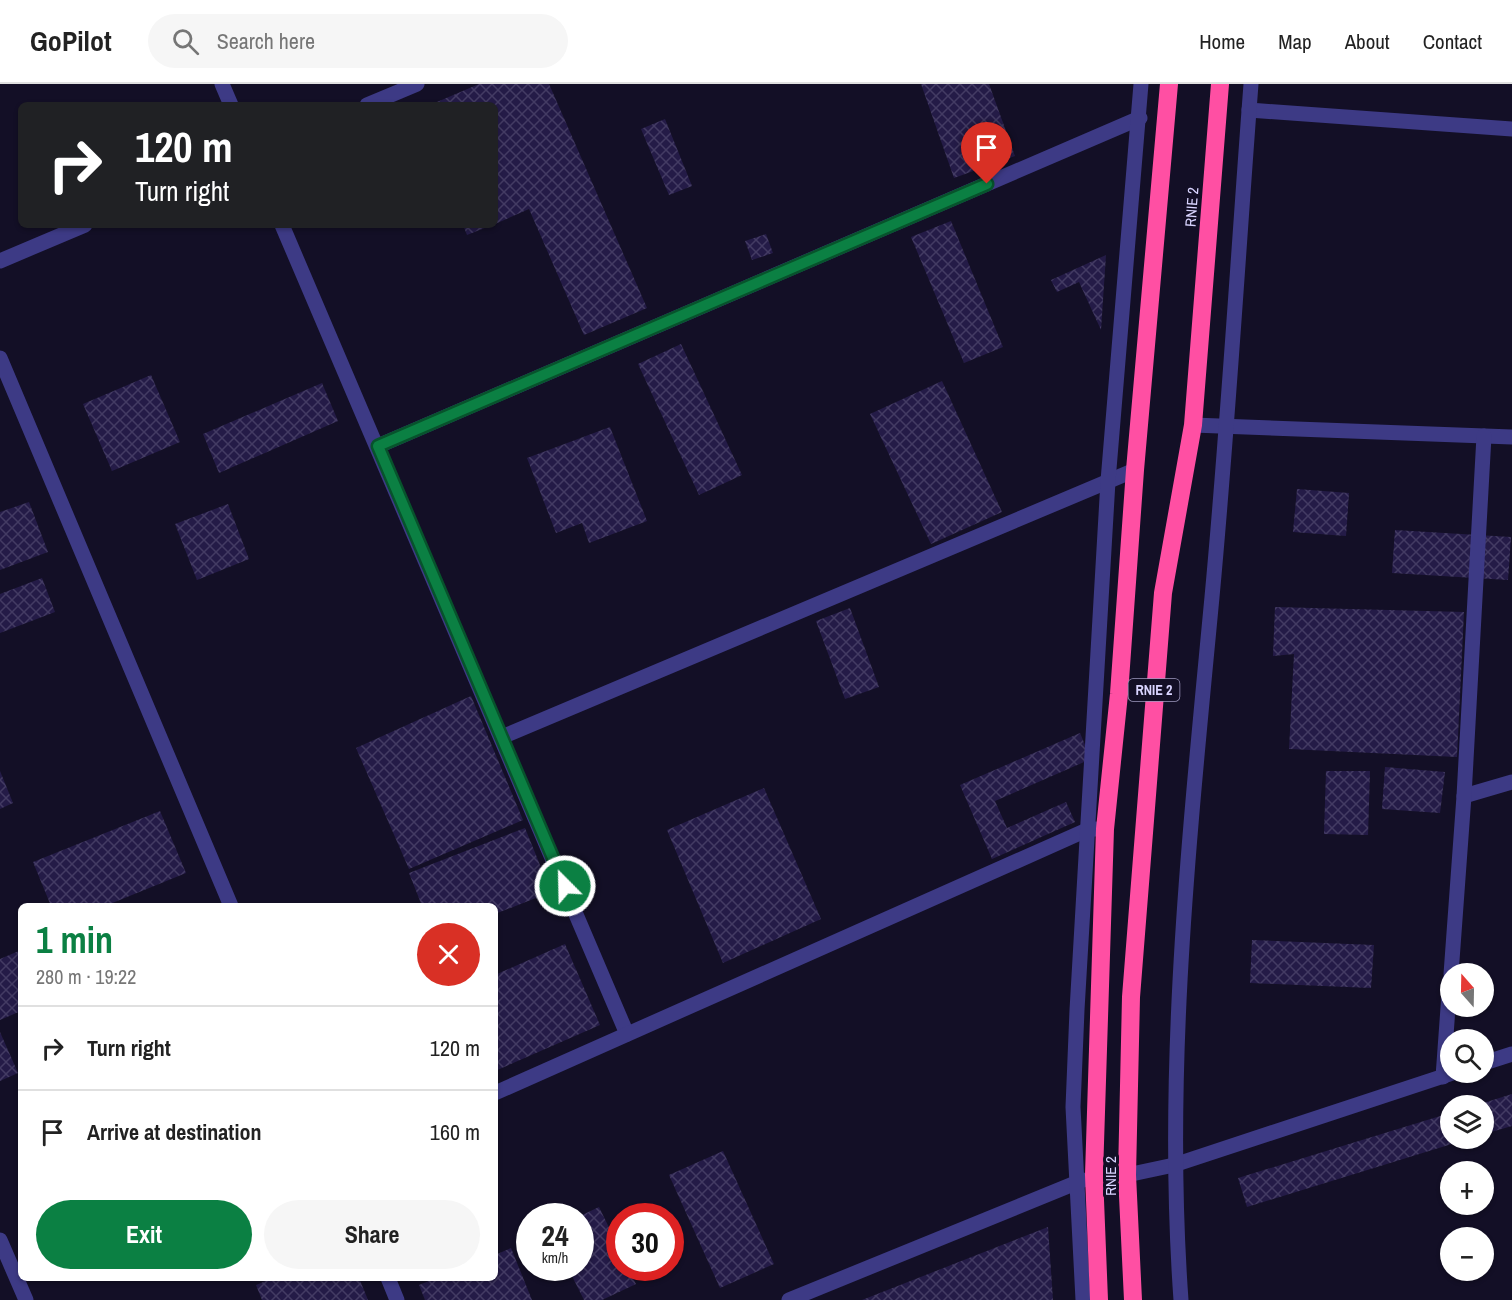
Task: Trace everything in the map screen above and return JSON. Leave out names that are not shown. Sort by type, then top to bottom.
[{"type":"highway","name":"RNIE 2","points":[[1099,1300],[1094,1175],[1097,829],[1119,694],[1135,470],[1168,84]]},
{"type":"highway","name":"RNIE 2","points":[[1133,1300],[1127,1175],[1131,997],[1162,593],[1193,425],[1220,84]]},
{"type":"street","points":[[222,84],[230,102]]},
{"type":"street","points":[[374,102],[417,84]]},
{"type":"street","points":[[1083,1300],[1073,1107],[1076,1032],[1097,829],[1091,759],[1108,481],[1140,118],[1141,84]]},
{"type":"street","points":[[1181,1300],[1174,1165],[1178,984],[1228,428],[1251,84]]},
{"type":"street","points":[[1249,110],[1512,129]]},
{"type":"street","points":[[378,446],[1140,118]]},
{"type":"street","points":[[0,261],[78,228]]},
{"type":"street","points":[[283,228],[627,1034]]},
{"type":"street","points":[[0,358],[230,903]]},
{"type":"street","points":[[1193,425],[1512,437]]},
{"type":"street","points":[[1452,963],[1464,795],[1484,436]]},
{"type":"street","points":[[502,737],[1135,470]]},
{"type":"street","points":[[1464,795],[1512,782]]},
{"type":"street","points":[[498,1092],[1097,829]]},
{"type":"street","points":[[1494,1060],[1512,1054]]},
{"type":"street","points":[[1127,1175],[1174,1165],[1440,1078]]},
{"type":"street","points":[[789,1300],[1094,1175]]},
{"type":"street","points":[[0,1240],[26,1300]]},
{"type":"street","points":[[389,1281],[397,1300]]},
{"type":"building","points":[[479,84],[549,84],[647,308],[584,335],[529,209],[498,223],[498,102],[437,102]]},
{"type":"building","points":[[921,84],[989,84],[1015,156],[954,178]]},
{"type":"building","points":[[665,119],[692,186],[669,195],[641,129]]},
{"type":"building","points":[[951,221],[1003,347],[964,363],[911,237]]},
{"type":"building","points":[[464,228],[484,228],[467,235]]},
{"type":"building","points":[[766,234],[773,253],[752,260],[745,241]]},
{"type":"building","points":[[1106,255],[1101,330],[1079,282],[1057,292],[1051,280]]},
{"type":"building","points":[[681,344],[742,475],[699,495],[638,364]]},
{"type":"building","points":[[151,375],[180,442],[112,471],[83,404]]},
{"type":"building","points":[[942,381],[1002,512],[931,544],[870,414]]},
{"type":"building","points":[[322,383],[338,421],[219,473],[203,434]]},
{"type":"building","points":[[610,427],[647,521],[589,543],[582,523],[556,533],[527,458]]},
{"type":"building","points":[[1297,489],[1349,493],[1346,536],[1293,532]]},
{"type":"building","points":[[29,502],[48,552],[0,570],[0,512]]},
{"type":"building","points":[[228,504],[249,559],[197,580],[175,524]]},
{"type":"building","points":[[1395,530],[1511,537],[1508,580],[1392,573]]},
{"type":"building","points":[[42,578],[55,612],[0,633],[0,594]]},
{"type":"building","points":[[1275,607],[1464,612],[1457,757],[1289,749],[1294,654],[1273,656]]},
{"type":"building","points":[[850,608],[879,687],[845,699],[816,621]]},
{"type":"building","points":[[471,696],[523,820],[409,869],[356,748]]},
{"type":"building","points":[[1080,733],[1091,759],[995,801],[1007,828],[1066,802],[1075,822],[992,859],[960,785]]},
{"type":"building","points":[[1385,767],[1445,772],[1440,813],[1382,809]]},
{"type":"building","points":[[0,771],[13,803],[0,809]]},
{"type":"building","points":[[1326,771],[1370,771],[1368,835],[1324,834]]},
{"type":"building","points":[[764,788],[821,919],[723,963],[667,830]]},
{"type":"building","points":[[160,811],[186,873],[112,903],[50,903],[33,862]]},
{"type":"building","points":[[525,828],[551,892],[498,913],[498,903],[421,903],[409,873]]},
{"type":"building","points":[[1252,940],[1374,945],[1371,988],[1250,983]]},
{"type":"building","points":[[565,944],[600,1025],[498,1070],[498,974]]},
{"type":"building","points":[[18,951],[18,1012],[0,1020],[0,959]]},
{"type":"building","points":[[0,1032],[18,1073],[0,1081]]},
{"type":"building","points":[[1512,1094],[1512,1126],[1494,1131],[1494,1100]]},
{"type":"building","points":[[1440,1116],[1440,1148],[1247,1207],[1238,1178]]},
{"type":"building","points":[[723,1151],[774,1264],[720,1288],[684,1208],[684,1203],[682,1203],[669,1175]]},
{"type":"building","points":[[599,1207],[606,1221],[606,1281],[634,1281],[636,1284],[602,1300],[584,1300],[574,1281],[594,1281],[594,1209]]},
{"type":"building","points":[[1048,1227],[1053,1300],[862,1300]]},
{"type":"building","points":[[511,1248],[516,1260],[516,1281],[524,1281],[532,1300],[425,1300],[419,1285],[429,1281],[498,1281],[498,1254]]},
{"type":"building","points":[[266,1281],[360,1281],[368,1300],[262,1300],[256,1285]]},
{"type":"route","points":[[565,886],[378,446],[987,184]]}]
